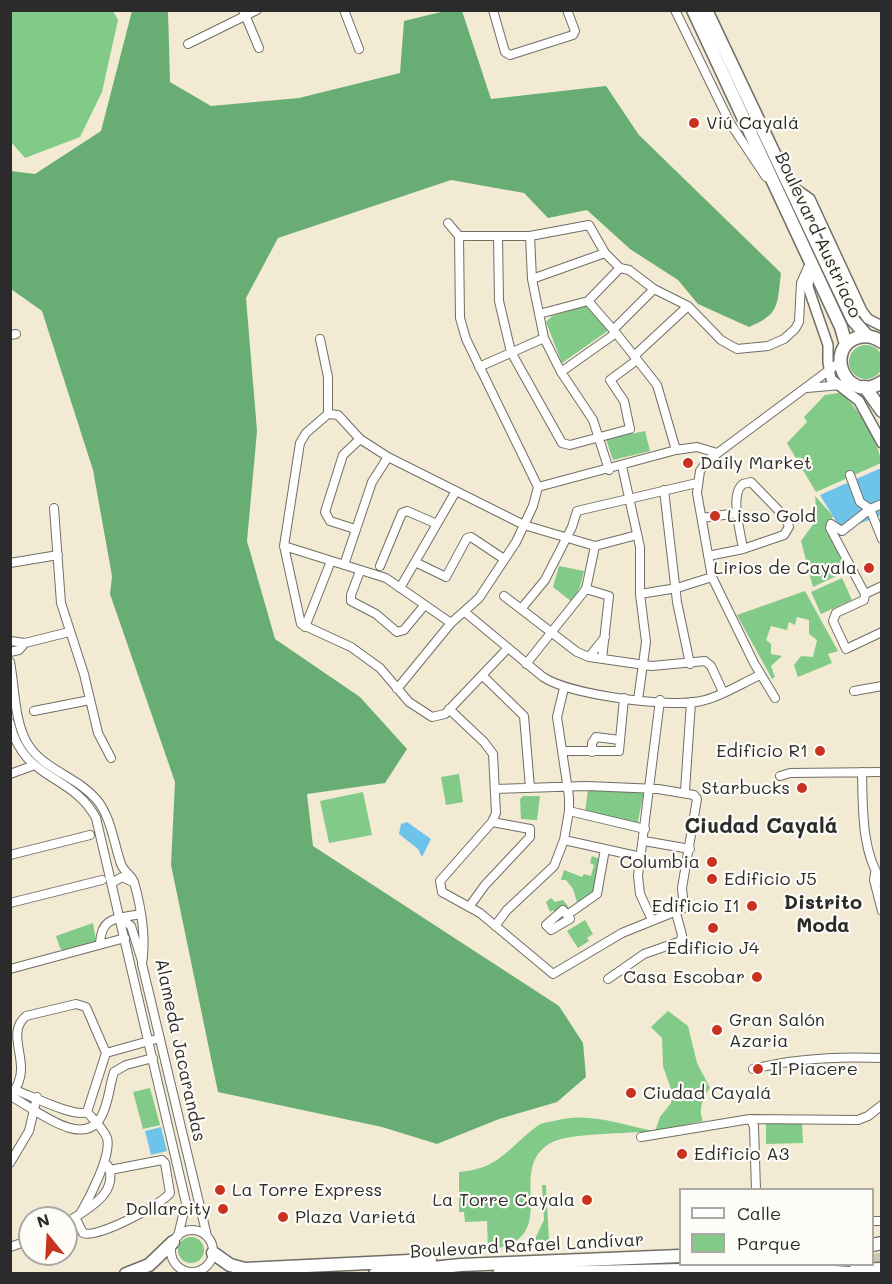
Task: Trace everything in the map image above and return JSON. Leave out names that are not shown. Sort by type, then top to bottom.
[{"type":"main road","name":"Boulevard Austríaco","points":[[693,10],[841,327],[846,345]]},
{"type":"main road","name":"Boulevard Austríaco","points":[[706,10],[853,320],[867,336]]},
{"type":"main road","points":[[882,342],[867,336],[855,339],[846,345],[840,362],[843,374],[851,382],[865,387],[882,411]]},
{"type":"main road","points":[[865,387],[882,381]]},
{"type":"main road","points":[[851,382],[857,399]]},
{"type":"main road","points":[[126,1274],[149,1265],[176,1239]]},
{"type":"main road","points":[[213,1253],[230,1265],[255,1272],[455,1259],[469,1264]]},
{"type":"main road","name":"Boulevard Rafael Landívar","points":[[375,1274],[469,1264],[679,1256]]},
{"type":"main road","points":[[772,1268],[786,1266]]},
{"type":"main road","points":[[772,1268],[820,1273],[882,1269]]},
{"type":"main road","name":"Boulevard Rafael Landívar","points":[[499,1274],[772,1268]]},
{"type":"main road","points":[[848,1272],[864,1274]]},
{"type":"street","points":[[188,44],[244,13],[257,10]]},
{"type":"street","points":[[344,10],[359,49]]},
{"type":"street","points":[[494,10],[505,52],[510,55],[573,35],[575,31],[567,10]]},
{"type":"street","points":[[675,10],[730,123],[784,205]]},
{"type":"street","points":[[244,13],[259,48]]},
{"type":"street","points":[[786,182],[810,199],[862,311],[868,319],[882,326]]},
{"type":"street","points":[[398,688],[451,623],[466,613],[504,559],[533,506],[538,487],[479,367],[460,318],[459,236],[448,223]]},
{"type":"street","points":[[459,236],[530,236],[589,225],[605,253],[620,268],[629,270],[654,289],[688,306],[729,346],[744,350],[768,346],[784,339],[799,322],[801,284],[810,262]]},
{"type":"street","points":[[498,236],[499,301],[511,352],[562,443],[570,445],[630,429],[624,401],[610,380],[636,358],[688,306]]},
{"type":"street","points":[[530,236],[532,279],[544,338],[561,372],[593,420],[609,470]]},
{"type":"street","points":[[532,279],[605,253]]},
{"type":"street","points":[[810,262],[808,287],[828,345],[829,372],[838,386],[857,399],[882,443]]},
{"type":"street","points":[[539,314],[588,301],[620,268]]},
{"type":"street","points":[[561,372],[615,331],[654,289]]},
{"type":"street","points":[[588,301],[615,331],[662,395],[676,450]]},
{"type":"street","points":[[479,367],[544,338]]},
{"type":"street","points":[[320,339],[328,376],[328,414]]},
{"type":"street","points":[[775,698],[760,675],[712,577],[697,483],[707,461],[840,362]]},
{"type":"street","points":[[807,388],[838,386],[851,382]]},
{"type":"street","points":[[508,648],[449,709],[439,717],[427,716],[402,695],[380,668],[351,647],[338,639],[304,627],[299,619],[284,546],[300,443],[306,433],[328,414],[338,415],[360,439],[388,457],[524,525],[595,546],[637,535]]},
{"type":"street","points":[[355,529],[330,521],[325,512],[343,455],[360,439]]},
{"type":"street","points":[[538,487],[609,470],[676,450],[697,447],[717,453]]},
{"type":"street","points":[[344,565],[372,482],[388,457]]},
{"type":"street","points":[[622,466],[637,535],[640,594],[646,642],[638,699]]},
{"type":"street","points":[[850,475],[860,502],[870,509],[882,539]]},
{"type":"street","points":[[708,556],[743,549],[783,535],[789,527],[784,517],[751,482],[739,486],[737,513],[743,549]]},
{"type":"street","points":[[521,609],[545,580],[580,509],[697,483]]},
{"type":"street","points":[[664,490],[679,617],[690,664]]},
{"type":"street","points":[[400,588],[456,491]]},
{"type":"street","points":[[882,504],[870,509],[842,531],[831,524],[830,528],[865,594],[864,600],[836,614],[833,626],[846,649],[882,632]]},
{"type":"street","points":[[54,508],[60,595],[69,632],[84,674],[98,733],[111,759]]},
{"type":"street","points":[[380,566],[402,513],[407,511],[437,524]]},
{"type":"street","points":[[702,518],[737,513]]},
{"type":"street","points":[[415,562],[446,577],[467,538],[471,537],[504,559]]},
{"type":"street","points":[[284,546],[386,578],[423,606],[451,623]]},
{"type":"street","points":[[526,664],[586,589],[595,546]]},
{"type":"street","points":[[10,563],[58,555]]},
{"type":"street","points":[[304,627],[331,561]]},
{"type":"street","points":[[360,571],[351,601],[376,614],[397,632],[404,630],[423,606]]},
{"type":"street","points":[[640,594],[677,588],[712,577]]},
{"type":"street","points":[[865,594],[882,586]]},
{"type":"street","points":[[586,589],[609,596],[602,658]]},
{"type":"street","points":[[504,596],[577,652],[589,657],[644,665],[690,664],[701,661],[709,663],[723,692]]},
{"type":"street","points":[[466,613],[526,664],[543,677],[564,688],[624,699],[691,702],[701,701],[760,675]]},
{"type":"street","points":[[10,641],[25,643],[69,632]]},
{"type":"street","points":[[589,657],[606,636]]},
{"type":"street","points":[[10,651],[19,650],[25,643]]},
{"type":"street","name":"Alameda Jacarandas","points":[[10,662],[21,725],[29,746],[42,762],[98,801],[122,866],[134,883],[144,950],[142,964],[207,1236]]},
{"type":"street","points":[[483,676],[525,716],[530,788]]},
{"type":"street","points":[[854,691],[882,686]]},
{"type":"street","points":[[495,926],[507,910],[554,866],[564,840],[569,811],[568,786],[557,717],[564,688]]},
{"type":"street","points":[[563,751],[617,753],[624,699]]},
{"type":"street","points":[[34,711],[90,700]]},
{"type":"street","points":[[652,920],[638,886],[660,700]]},
{"type":"street","points":[[685,791],[691,702]]},
{"type":"street","points":[[449,709],[489,748],[494,762],[495,813],[492,822],[440,881],[442,892],[470,907],[553,974],[622,933],[684,908],[682,888],[697,799],[694,795],[685,791],[568,786],[495,789]]},
{"type":"street","points":[[11,726],[21,725]]},
{"type":"street","name":"Alameda Jacarandas","points":[[11,726],[17,746],[32,766],[73,792],[90,806],[96,818],[186,1203],[176,1239]]},
{"type":"street","points":[[592,752],[592,743],[596,737],[620,740]]},
{"type":"street","points":[[10,774],[32,766]]},
{"type":"street","points":[[780,776],[790,772],[882,772]]},
{"type":"street","points":[[862,772],[864,828],[882,882]]},
{"type":"street","points":[[569,811],[645,829]]},
{"type":"street","points":[[470,907],[485,885],[530,837],[530,829],[523,826],[492,822]]},
{"type":"street","points":[[10,855],[90,835]]},
{"type":"street","points":[[564,840],[640,857]]},
{"type":"street","points":[[644,840],[690,849]]},
{"type":"street","points":[[105,853],[109,855],[114,852],[115,844]]},
{"type":"street","points":[[567,915],[597,894],[605,849]]},
{"type":"street","points":[[878,872],[874,880],[882,911]]},
{"type":"street","points":[[112,883],[122,877],[134,883]]},
{"type":"street","points":[[10,903],[102,880]]},
{"type":"street","points":[[608,979],[644,954],[681,941],[682,935],[676,913]]},
{"type":"street","points":[[100,944],[102,927],[108,921],[140,914]]},
{"type":"street","points":[[121,918],[131,927],[142,964]]},
{"type":"street","points":[[10,969],[125,938]]},
{"type":"street","points":[[12,1094],[21,1070],[17,1029],[26,1016],[82,1005],[89,1011],[106,1053],[87,1112]]},
{"type":"street","points":[[106,1053],[160,1038]]},
{"type":"street","points":[[753,1069],[789,1059],[846,1056],[882,1058]]},
{"type":"street","points":[[12,1094],[50,1121],[71,1129],[81,1130],[97,1124],[108,1101],[114,1072],[126,1065],[153,1058]]},
{"type":"street","points":[[12,1094],[37,1097],[76,1114],[87,1112]]},
{"type":"street","points":[[10,1163],[30,1131],[37,1097]]},
{"type":"street","points":[[641,1137],[750,1119],[858,1119],[868,1116],[882,1105]]},
{"type":"street","points":[[78,1215],[90,1197],[105,1159],[108,1140],[87,1112]]},
{"type":"street","points":[[750,1119],[754,1126],[756,1188]]},
{"type":"street","points":[[78,1215],[105,1194],[110,1170],[105,1159]]},
{"type":"street","points":[[78,1219],[83,1233],[94,1234],[145,1209],[170,1193],[165,1163],[162,1160],[110,1170]]},
{"type":"street","points":[[196,1230],[207,1236],[213,1253],[200,1272],[187,1271],[177,1264],[171,1254],[176,1239],[196,1230]]},
{"type":"green space","points":[[11,10],[113,11],[118,20],[102,92],[80,137],[25,158],[11,142]]},
{"type":"green space","points":[[132,11],[168,11],[170,82],[211,106],[299,98],[400,73],[404,21],[445,11],[462,11],[491,99],[606,86],[639,135],[781,273],[779,293],[772,313],[749,327],[698,304],[678,280],[630,249],[587,210],[548,218],[524,193],[451,180],[278,238],[246,298],[257,431],[247,541],[275,639],[360,697],[407,749],[385,783],[307,794],[313,846],[559,1006],[583,1043],[586,1077],[557,1102],[499,1119],[437,1144],[382,1127],[218,1092],[171,865],[175,782],[110,594],[112,576],[93,470],[42,311],[11,289],[11,171],[35,174],[101,131]]},
{"type":"green space","points":[[587,305],[609,330],[562,363],[546,322],[552,316]]},
{"type":"green space","points":[[866,345],[878,350],[883,362],[878,374],[866,379],[854,374],[849,362],[854,350]]},
{"type":"green space","points":[[839,393],[852,405],[866,424],[877,446],[881,463],[816,492],[787,443],[807,422],[804,417],[825,395]]},
{"type":"green space","points":[[645,431],[650,451],[613,460],[606,439]]},
{"type":"green space","points":[[815,496],[833,516],[827,531],[847,571],[813,587],[801,541],[817,519]]},
{"type":"green space","points":[[559,566],[584,571],[580,587],[572,602],[553,587]]},
{"type":"green space","points":[[842,578],[852,600],[821,614],[811,592]]},
{"type":"green space","points":[[805,591],[838,651],[828,654],[832,663],[798,677],[794,665],[801,656],[813,657],[817,640],[809,634],[809,620],[797,617],[795,625],[789,622],[787,630],[771,626],[766,640],[771,644],[771,654],[782,656],[771,666],[775,677],[772,679],[737,615]]},
{"type":"green space","points":[[459,774],[463,802],[446,805],[441,777]]},
{"type":"green space","points":[[588,789],[644,792],[638,821],[640,824],[585,812]]},
{"type":"green space","points":[[363,792],[372,835],[329,843],[320,801]]},
{"type":"green space","points":[[523,796],[540,796],[537,820],[521,819],[520,799]]},
{"type":"green space","points":[[592,856],[602,860],[596,891],[570,910],[563,906],[555,912],[553,910],[550,912],[546,902],[551,898],[555,902],[563,900],[569,908],[577,902],[573,889],[566,880],[561,880],[564,870],[582,877],[584,874],[591,876],[594,865],[590,863]]},
{"type":"green space","points":[[585,920],[593,934],[587,938],[589,941],[578,948],[567,931]]},
{"type":"green space","points":[[93,923],[96,941],[63,951],[60,948],[56,936]]},
{"type":"green space","points":[[668,1011],[688,1026],[697,1063],[710,1088],[702,1104],[703,1121],[655,1131],[660,1117],[671,1103],[672,1092],[663,1066],[662,1038],[651,1027]]},
{"type":"green space","points":[[150,1088],[160,1125],[143,1129],[133,1092]]},
{"type":"green space","points":[[567,1118],[592,1118],[655,1131],[584,1135],[549,1144],[537,1156],[531,1171],[530,1219],[524,1233],[511,1244],[488,1250],[487,1221],[465,1222],[464,1212],[459,1212],[459,1172],[484,1167],[494,1162],[526,1135],[547,1122]]},
{"type":"green space","points":[[802,1121],[803,1143],[766,1144],[766,1122]]},
{"type":"green space","points":[[542,1185],[546,1185],[549,1240],[556,1242],[533,1243],[544,1220]]},
{"type":"green space","points":[[191,1237],[200,1241],[204,1250],[200,1259],[191,1263],[182,1259],[178,1250],[182,1241]]},
{"type":"water","points":[[881,468],[881,515],[842,531],[820,495]]},
{"type":"water","points":[[407,822],[431,839],[422,857],[418,849],[399,834],[401,824]]},
{"type":"water","points":[[161,1127],[167,1151],[151,1155],[145,1131]]},
{"type":"tunnel","points":[[874,1260],[882,1259]]},
{"type":"place","name":"Viú Cayalá","points":[[694,123]]},
{"type":"place","name":"Daily Market","points":[[688,463]]},
{"type":"place","name":"Lisso Gold","points":[[715,516]]},
{"type":"place","name":"Lirios de Cayala","points":[[869,568]]},
{"type":"place","name":"Edificio R1","points":[[820,751]]},
{"type":"place","name":"Starbucks","points":[[802,788]]},
{"type":"place","name":"Columbia","points":[[712,862]]},
{"type":"place","name":"Edificio J5","points":[[712,879]]},
{"type":"place","name":"Edificio I1","points":[[752,906]]},
{"type":"place","name":"Edificio J4","points":[[713,928]]},
{"type":"place","name":"Casa Escobar","points":[[757,977]]},
{"type":"place","name":"Gran Salón Azaria","points":[[717,1030]]},
{"type":"place","name":"Il Piacere","points":[[758,1069]]},
{"type":"place","name":"Ciudad Cayalá","points":[[631,1093]]},
{"type":"place","name":"Edificio A3","points":[[682,1154]]},
{"type":"place","name":"La Torre Express","points":[[220,1190]]},
{"type":"place","name":"La Torre Cayala","points":[[587,1200]]},
{"type":"place","name":"Dollarcity","points":[[223,1209]]},
{"type":"place","name":"Plaza Varietá","points":[[283,1217]]},
{"type":"district","name":"Ciudad Cayalá","points":[[761,827]]},
{"type":"district","name":"Distrito Moda","points":[[823,914]]}]
